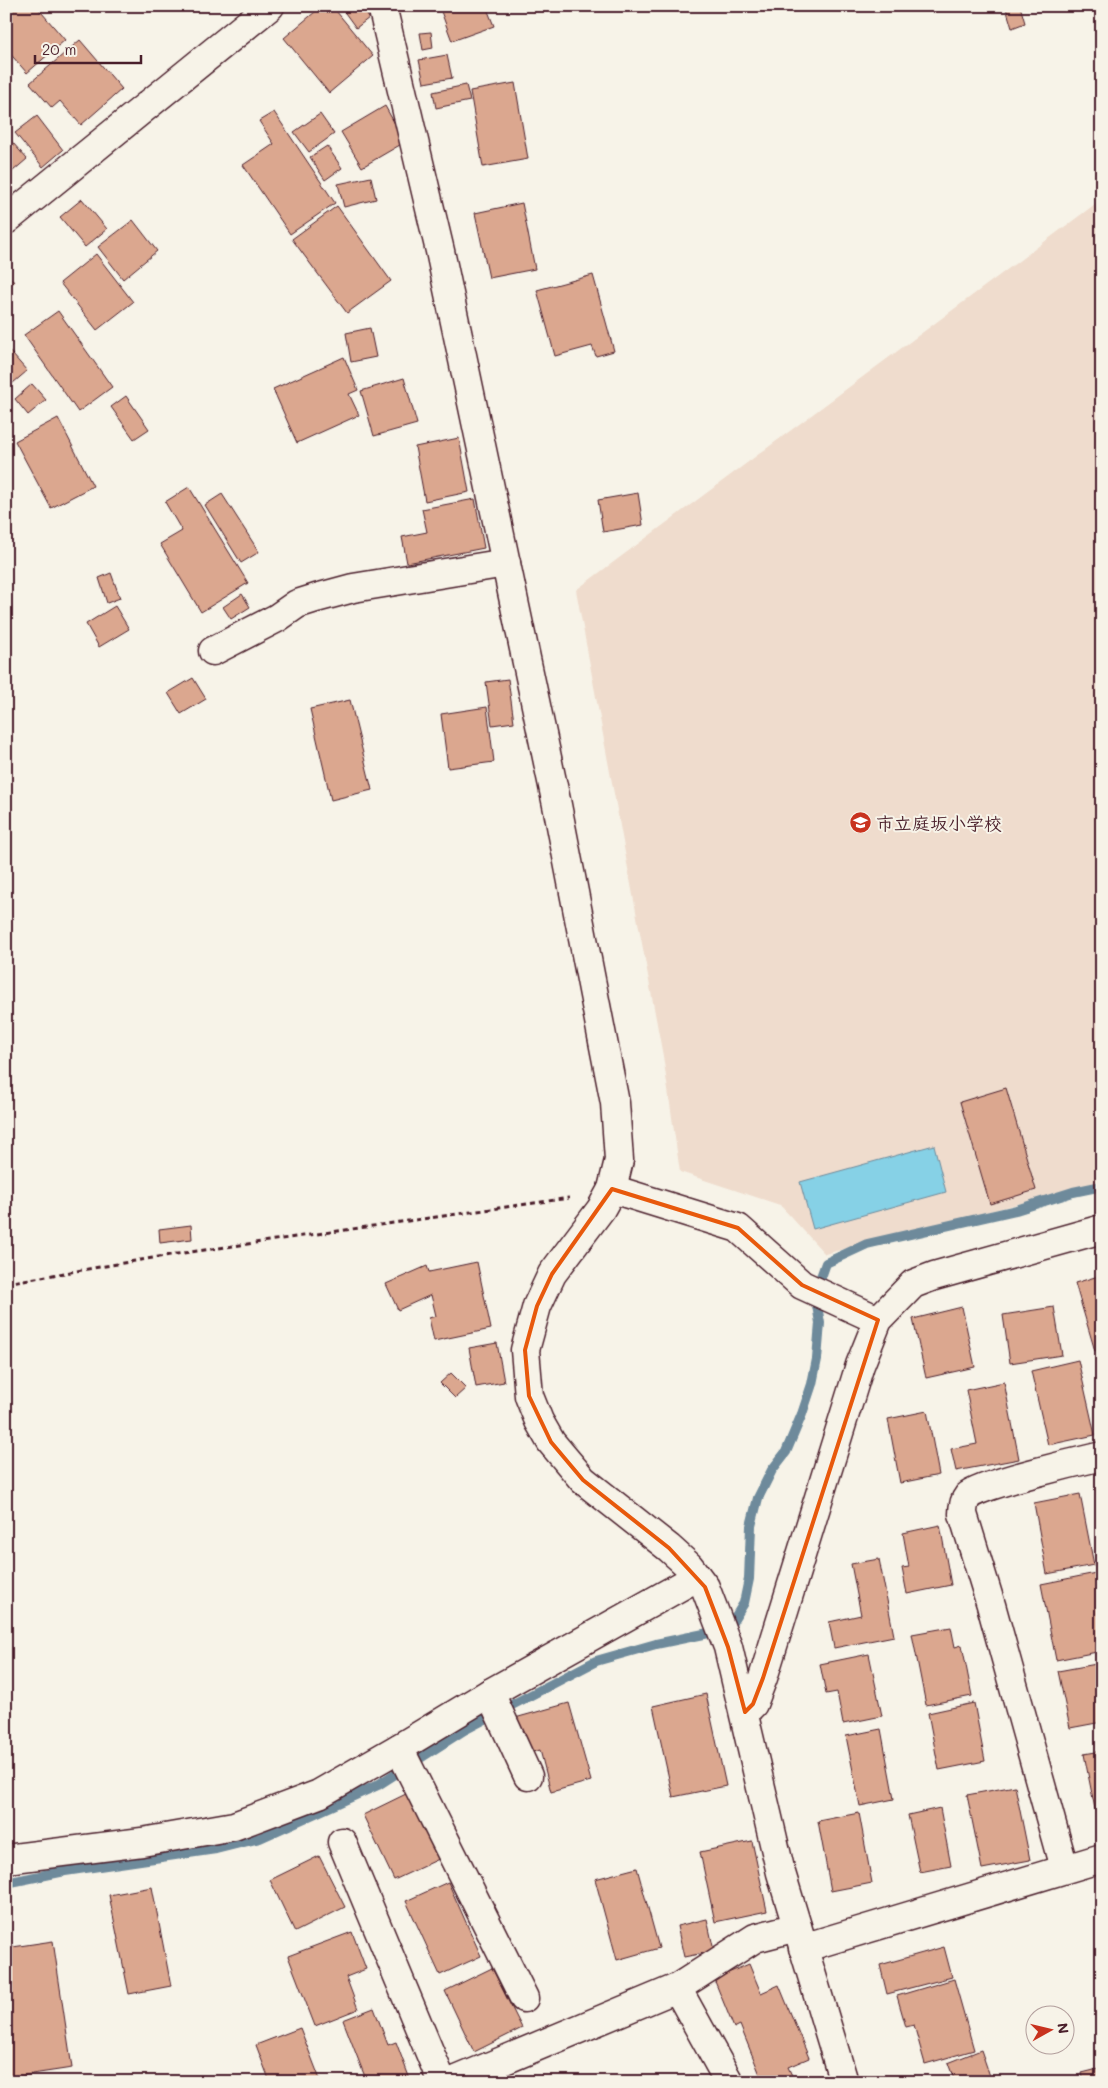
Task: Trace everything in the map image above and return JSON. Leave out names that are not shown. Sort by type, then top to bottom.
[{"type":"street","points":[[6,220],[270,6]]},
{"type":"street","points":[[382,6],[440,252],[557,805],[615,1103],[619,1160],[612,1188],[600,1209],[552,1274],[537,1306],[526,1350],[529,1396],[538,1422],[551,1442],[583,1480],[669,1548],[689,1566],[705,1587],[728,1647],[745,1712],[781,1872],[844,2082]]},
{"type":"street","points":[[213,651],[277,618],[297,604],[316,598],[353,588],[506,563]]},
{"type":"street","points":[[612,1188],[738,1228],[802,1285],[878,1320]]},
{"type":"street","points":[[745,1712],[753,1704],[762,1678],[860,1366],[878,1320],[913,1284],[934,1276],[1102,1229]]},
{"type":"street","points":[[1064,1868],[991,1605],[963,1514],[964,1503],[969,1495],[988,1486],[1102,1456]]},
{"type":"street","points":[[6,1859],[142,1842],[234,1826],[319,1794],[400,1748],[490,1693],[697,1577]]},
{"type":"street","points":[[490,1693],[528,1776]]},
{"type":"street","points":[[400,1748],[524,1998]]},
{"type":"street","points":[[342,1842],[442,2082]]},
{"type":"street","points":[[452,2082],[677,1988],[754,1938],[800,1937],[1102,1858]]},
{"type":"street","points":[[677,1988],[728,2082]]},
{"type":"path","points":[[6,1283],[170,1255],[551,1201],[612,1188]]},
{"type":"highlighted area","points":[[612,1189],[738,1228],[802,1285],[878,1320],[763,1678],[753,1704],[745,1712],[728,1647],[705,1587],[669,1548],[583,1480],[551,1442],[529,1396],[525,1350],[537,1306],[552,1274]]},
{"type":"shaded area","name":"市立庭坂小学校","points":[[1102,199],[1102,1182],[825,1254],[780,1205],[680,1172],[663,1056],[576,590]]},
{"type":"water","points":[[934,1145],[946,1192],[813,1229],[800,1182]]},
{"type":"building","points":[[6,6],[36,6],[65,40],[27,73],[6,49]]},
{"type":"building","points":[[322,6],[332,6],[373,56],[329,93],[284,38]]},
{"type":"building","points":[[340,6],[361,6],[369,18],[356,28]]},
{"type":"building","points":[[439,6],[486,6],[494,26],[452,41]]},
{"type":"building","points":[[1020,6],[1025,23],[1012,28],[1006,8]]},
{"type":"building","points":[[431,32],[433,48],[423,50],[420,33]]},
{"type":"building","points":[[80,40],[122,89],[81,125],[60,101],[52,108],[30,83]]},
{"type":"building","points":[[447,55],[452,78],[424,83],[419,60]]},
{"type":"building","points":[[515,83],[528,159],[483,167],[470,91]]},
{"type":"building","points":[[466,85],[470,101],[436,108],[433,92]]},
{"type":"building","points":[[385,106],[405,142],[362,167],[341,132]]},
{"type":"building","points":[[274,112],[335,203],[290,234],[243,165],[274,144],[259,121]]},
{"type":"building","points":[[320,114],[334,134],[309,152],[294,132]]},
{"type":"building","points":[[37,116],[63,150],[43,167],[15,133]]},
{"type":"building","points":[[6,135],[27,159],[6,177]]},
{"type":"building","points":[[327,146],[342,168],[325,180],[310,157]]},
{"type":"building","points":[[371,177],[376,199],[344,207],[338,184]]},
{"type":"building","points":[[82,199],[107,229],[85,247],[60,217]]},
{"type":"building","points":[[522,203],[535,269],[489,278],[475,213]]},
{"type":"building","points":[[337,206],[391,281],[347,313],[292,239]]},
{"type":"building","points":[[133,220],[157,251],[123,279],[98,247]]},
{"type":"building","points":[[96,254],[133,302],[97,330],[60,283]]},
{"type":"building","points":[[6,272],[14,282],[6,289]]},
{"type":"building","points":[[593,275],[614,351],[596,356],[592,346],[555,356],[537,290]]},
{"type":"building","points":[[58,311],[112,387],[78,412],[24,335]]},
{"type":"building","points":[[370,328],[376,357],[351,362],[346,333]]},
{"type":"building","points":[[6,347],[27,371],[6,389]]},
{"type":"building","points":[[344,357],[358,390],[349,394],[359,415],[297,443],[273,389]]},
{"type":"building","points":[[404,378],[417,424],[374,436],[361,391]]},
{"type":"building","points":[[32,384],[46,400],[28,415],[15,399]]},
{"type":"building","points":[[126,396],[149,429],[134,439],[111,407]]},
{"type":"building","points":[[58,418],[93,486],[51,508],[15,441]]},
{"type":"building","points":[[459,438],[469,492],[425,501],[415,447]]},
{"type":"building","points":[[189,487],[248,583],[201,612],[160,544],[182,531],[165,502]]},
{"type":"building","points":[[638,493],[643,525],[603,532],[598,500]]},
{"type":"building","points":[[222,494],[259,552],[241,563],[205,505]]},
{"type":"building","points":[[475,499],[484,548],[407,563],[402,537],[427,532],[422,509]]},
{"type":"building","points":[[111,573],[120,598],[107,603],[99,578]]},
{"type":"building","points":[[242,594],[250,607],[231,619],[223,607]]},
{"type":"building","points":[[115,606],[129,629],[99,647],[86,624]]},
{"type":"building","points":[[193,678],[206,699],[181,714],[168,693]]},
{"type":"building","points":[[508,679],[514,722],[492,725],[486,682]]},
{"type":"building","points":[[350,700],[372,790],[331,800],[310,709]]},
{"type":"building","points":[[487,707],[494,762],[448,768],[441,714]]},
{"type":"building","points":[[1006,1088],[1036,1190],[990,1204],[960,1102]]},
{"type":"building","points":[[191,1225],[192,1239],[160,1243],[159,1229]]},
{"type":"building","points":[[477,1262],[491,1329],[434,1341],[429,1318],[436,1316],[431,1295],[398,1310],[386,1284],[427,1266],[429,1272]]},
{"type":"building","points":[[1102,1275],[1102,1349],[1095,1351],[1075,1283]]},
{"type":"building","points":[[962,1307],[975,1367],[926,1378],[913,1319]]},
{"type":"building","points":[[1054,1307],[1062,1355],[1010,1363],[1003,1315]]},
{"type":"building","points":[[497,1343],[504,1382],[476,1387],[469,1348]]},
{"type":"building","points":[[1078,1360],[1095,1435],[1048,1445],[1031,1371]]},
{"type":"building","points":[[451,1373],[466,1388],[455,1398],[440,1383]]},
{"type":"building","points":[[1004,1382],[1019,1459],[956,1471],[951,1449],[977,1444],[966,1390]]},
{"type":"building","points":[[927,1411],[939,1475],[900,1483],[888,1419]]},
{"type":"building","points":[[1080,1494],[1094,1565],[1047,1574],[1034,1503]]},
{"type":"building","points":[[940,1525],[951,1585],[907,1594],[902,1568],[909,1567],[903,1533]]},
{"type":"building","points":[[879,1559],[894,1636],[834,1648],[829,1622],[861,1615],[851,1564]]},
{"type":"building","points":[[1096,1573],[1102,1606],[1102,1651],[1056,1660],[1041,1584]]},
{"type":"building","points":[[951,1627],[955,1647],[962,1645],[972,1696],[926,1705],[912,1634]]},
{"type":"building","points":[[869,1654],[882,1716],[843,1724],[837,1692],[826,1694],[820,1664]]},
{"type":"building","points":[[1102,1663],[1102,1722],[1070,1728],[1058,1671]]},
{"type":"building","points":[[706,1694],[726,1786],[673,1797],[653,1706]]},
{"type":"building","points":[[569,1703],[591,1781],[551,1792],[540,1750],[525,1754],[515,1718]]},
{"type":"building","points":[[974,1703],[985,1761],[939,1770],[928,1713]]},
{"type":"building","points":[[881,1729],[894,1799],[860,1806],[846,1736]]},
{"type":"building","points":[[1102,1751],[1102,1824],[1098,1824],[1084,1754]]},
{"type":"building","points":[[1015,1786],[1030,1860],[982,1869],[967,1795]]},
{"type":"building","points":[[410,1792],[441,1858],[394,1880],[363,1815]]},
{"type":"building","points":[[940,1808],[951,1866],[920,1872],[908,1815]]},
{"type":"building","points":[[859,1813],[872,1883],[831,1891],[818,1821]]},
{"type":"building","points":[[752,1841],[767,1911],[715,1922],[700,1852]]},
{"type":"building","points":[[319,1856],[345,1907],[295,1932],[270,1880]]},
{"type":"building","points":[[637,1868],[659,1948],[617,1960],[595,1879]]},
{"type":"building","points":[[448,1882],[481,1956],[440,1975],[406,1901]]},
{"type":"building","points":[[152,1887],[171,1986],[129,1994],[109,1895]]},
{"type":"building","points":[[707,1919],[714,1951],[684,1957],[677,1926]]},
{"type":"building","points":[[352,1932],[366,1969],[346,1977],[358,2009],[315,2026],[288,1956]]},
{"type":"building","points":[[53,1941],[72,2068],[6,2078],[6,1948]]},
{"type":"building","points":[[944,1947],[952,1977],[887,1994],[880,1965]]},
{"type":"building","points":[[749,1964],[761,1993],[779,1985],[809,2058],[788,2067],[795,2082],[763,2082],[740,2025],[734,2028],[714,1979]]},
{"type":"building","points":[[492,1968],[522,2028],[474,2052],[445,1991]]},
{"type":"building","points":[[954,1979],[974,2050],[925,2064],[914,2025],[906,2027],[897,1996]]},
{"type":"building","points":[[374,2008],[388,2045],[396,2042],[411,2082],[367,2082],[343,2020]]},
{"type":"building","points":[[300,2028],[321,2082],[270,2082],[256,2045]]},
{"type":"building","points":[[981,2050],[992,2082],[955,2082],[948,2063]]},
{"type":"building","points":[[1102,2068],[1102,2082],[1084,2082],[1082,2073]]},
{"type":"waterway","points":[[6,1883],[65,1871],[216,1849],[260,1838],[378,1785],[464,1730],[596,1661],[656,1644],[728,1629],[744,1603],[749,1579],[751,1526],[758,1498],[772,1470],[786,1452],[812,1384],[817,1359],[820,1323],[815,1294],[826,1263],[867,1244],[1016,1210],[1073,1192],[1102,1186]]},
{"type":"place","name":"市立庭坂小学校","points":[[860,823]]}]
